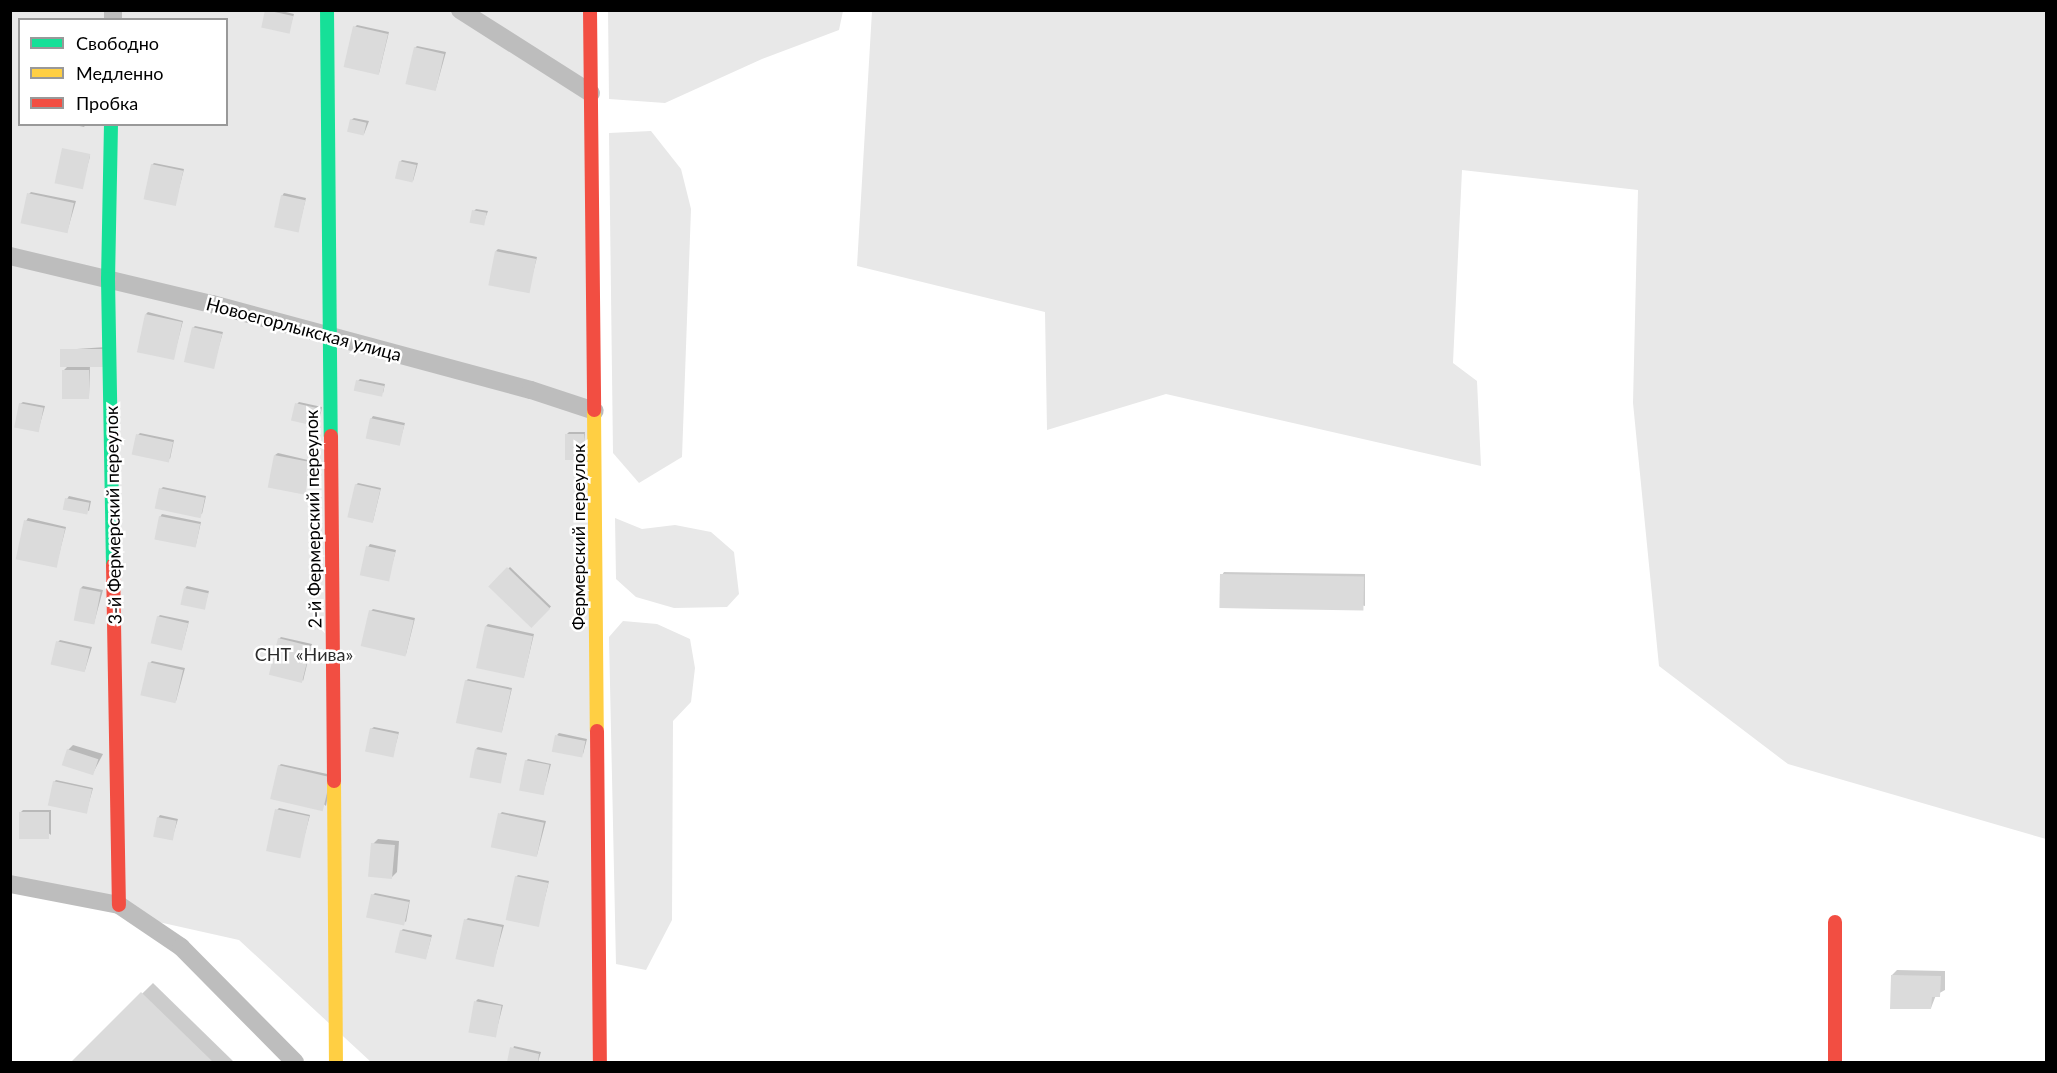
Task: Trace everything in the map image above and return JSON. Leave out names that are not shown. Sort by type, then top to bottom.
[{"type":"street","name":"2-й Фермерский переулок","points":[[327,10],[327,336],[336,740],[336,1062]]},
{"type":"street","points":[[460,10],[591,93]]},
{"type":"street","name":"Фермерский переулок","points":[[590,10],[600,1062]]},
{"type":"street","name":"3-й Фермерский переулок","points":[[111,126],[108,279],[119,905]]},
{"type":"street","name":"Новоегорлыкская улица","points":[[10,256],[108,279],[531,390],[595,411]]},
{"type":"street","points":[[10,884],[119,905],[181,947],[295,1062]]},
{"type":"street","points":[[1835,922],[1835,1062]]},
{"type":"green space","points":[[608,10],[843,11],[839,30],[762,59],[665,103],[609,99]]},
{"type":"green space","name":"СНТ «Нива»","points":[[11,11],[589,11],[601,1062],[371,1062],[239,940],[11,889]]},
{"type":"green space","points":[[872,11],[2046,11],[2046,839],[1788,764],[1659,666],[1633,403],[1638,190],[1462,170],[1453,363],[1477,381],[1481,466],[1166,394],[1047,430],[1045,312],[857,266]]},
{"type":"green space","points":[[651,131],[681,169],[691,209],[682,457],[639,483],[613,453],[609,133]]},
{"type":"green space","points":[[615,518],[642,529],[675,525],[711,532],[734,552],[739,594],[727,607],[674,608],[636,597],[616,579]]},
{"type":"green space","points":[[623,621],[657,624],[690,639],[695,668],[691,702],[673,721],[672,920],[646,970],[616,964],[609,637]]},
{"type":"building","points":[[265,10],[293,16],[290,34],[261,28]]},
{"type":"building","points":[[353,26],[388,34],[379,75],[344,67]]},
{"type":"building","points":[[414,47],[444,54],[436,91],[405,84]]},
{"type":"building","points":[[350,119],[367,123],[364,135],[347,132]]},
{"type":"building","points":[[62,148],[90,154],[83,189],[55,183]]},
{"type":"building","points":[[399,161],[417,165],[412,183],[395,179]]},
{"type":"building","points":[[151,164],[183,171],[176,206],[144,199]]},
{"type":"building","points":[[27,193],[74,203],[68,233],[21,223]]},
{"type":"building","points":[[281,195],[305,200],[299,232],[274,227]]},
{"type":"building","points":[[472,210],[487,213],[484,226],[470,223]]},
{"type":"building","points":[[495,251],[536,259],[530,293],[488,285]]},
{"type":"building","points":[[145,314],[182,322],[174,360],[137,352]]},
{"type":"building","points":[[192,327],[222,334],[214,369],[184,362]]},
{"type":"building","points":[[60,349],[105,349],[105,367],[60,367]]},
{"type":"building","points":[[62,370],[89,370],[89,399],[62,399]]},
{"type":"building","points":[[356,380],[384,386],[382,397],[354,391]]},
{"type":"building","points":[[19,403],[44,408],[39,432],[14,428]]},
{"type":"building","points":[[295,403],[321,409],[317,427],[291,421]]},
{"type":"building","points":[[370,418],[404,425],[400,446],[366,439]]},
{"type":"building","points":[[136,434],[173,442],[169,462],[132,455]]},
{"type":"building","points":[[565,434],[584,434],[584,460],[565,460]]},
{"type":"building","points":[[274,455],[311,462],[305,495],[268,487]]},
{"type":"building","points":[[355,484],[380,490],[373,523],[347,517]]},
{"type":"building","points":[[159,488],[205,498],[201,518],[155,509]]},
{"type":"building","points":[[65,498],[90,503],[87,515],[63,510]]},
{"type":"building","points":[[159,516],[200,524],[196,548],[154,540]]},
{"type":"building","points":[[24,520],[65,529],[57,568],[16,559]]},
{"type":"building","points":[[366,546],[395,552],[389,582],[360,575]]},
{"type":"building","points":[[507,567],[550,609],[531,628],[488,586]]},
{"type":"building","points":[[1220,574],[1364,577],[1363,611],[1219,608]]},
{"type":"building","points":[[80,588],[101,592],[94,624],[74,620]]},
{"type":"building","points":[[184,588],[208,593],[205,610],[180,605]]},
{"type":"building","points":[[369,610],[414,620],[405,656],[361,646]]},
{"type":"building","points":[[157,616],[188,623],[182,650],[151,643]]},
{"type":"building","points":[[485,626],[533,636],[524,678],[476,668]]},
{"type":"building","points":[[278,638],[311,646],[302,683],[269,675]]},
{"type":"building","points":[[56,641],[90,649],[85,672],[51,664]]},
{"type":"building","points":[[148,662],[183,670],[175,703],[140,695]]},
{"type":"building","points":[[465,680],[511,690],[502,733],[456,723]]},
{"type":"building","points":[[370,728],[398,734],[393,758],[365,751]]},
{"type":"building","points":[[555,735],[585,741],[582,758],[552,752]]},
{"type":"building","points":[[67,749],[98,759],[93,775],[62,765]]},
{"type":"building","points":[[475,749],[506,755],[501,784],[469,777]]},
{"type":"building","points":[[525,760],[550,765],[544,795],[519,790]]},
{"type":"building","points":[[278,765],[331,777],[323,811],[270,799]]},
{"type":"building","points":[[53,781],[92,789],[87,814],[48,805]]},
{"type":"building","points":[[275,809],[309,816],[300,858],[266,851]]},
{"type":"building","points":[[19,812],[49,812],[49,839],[19,839]]},
{"type":"building","points":[[498,813],[544,823],[537,857],[491,847]]},
{"type":"building","points":[[157,817],[177,821],[173,840],[153,837]]},
{"type":"building","points":[[371,843],[395,845],[392,879],[368,877]]},
{"type":"building","points":[[515,876],[548,883],[539,927],[506,920]]},
{"type":"building","points":[[371,894],[409,902],[404,926],[366,917]]},
{"type":"building","points":[[464,919],[502,927],[494,967],[455,959]]},
{"type":"building","points":[[400,930],[431,937],[426,960],[395,952]]},
{"type":"building","points":[[1891,975],[1941,976],[1940,997],[1932,997],[1931,1009],[1890,1009]]},
{"type":"building","points":[[141,992],[213,1062],[71,1062]]},
{"type":"building","points":[[474,1001],[502,1006],[496,1037],[468,1033]]},
{"type":"building","points":[[510,1047],[539,1054],[538,1062],[507,1062]]},
{"type":"traffic: fast","points":[[327,10],[331,436]]},
{"type":"traffic: fast","points":[[111,126],[108,279],[113,565]]},
{"type":"traffic: slow","points":[[594,410],[597,731]]},
{"type":"traffic: slow","points":[[334,781],[336,1062]]},
{"type":"traffic: jam","points":[[590,10],[594,410]]},
{"type":"traffic: jam","points":[[331,436],[334,781]]},
{"type":"traffic: jam","points":[[113,565],[119,905]]},
{"type":"traffic: jam","points":[[597,731],[600,1062]]},
{"type":"traffic: jam","points":[[1835,922],[1835,1062]]}]
